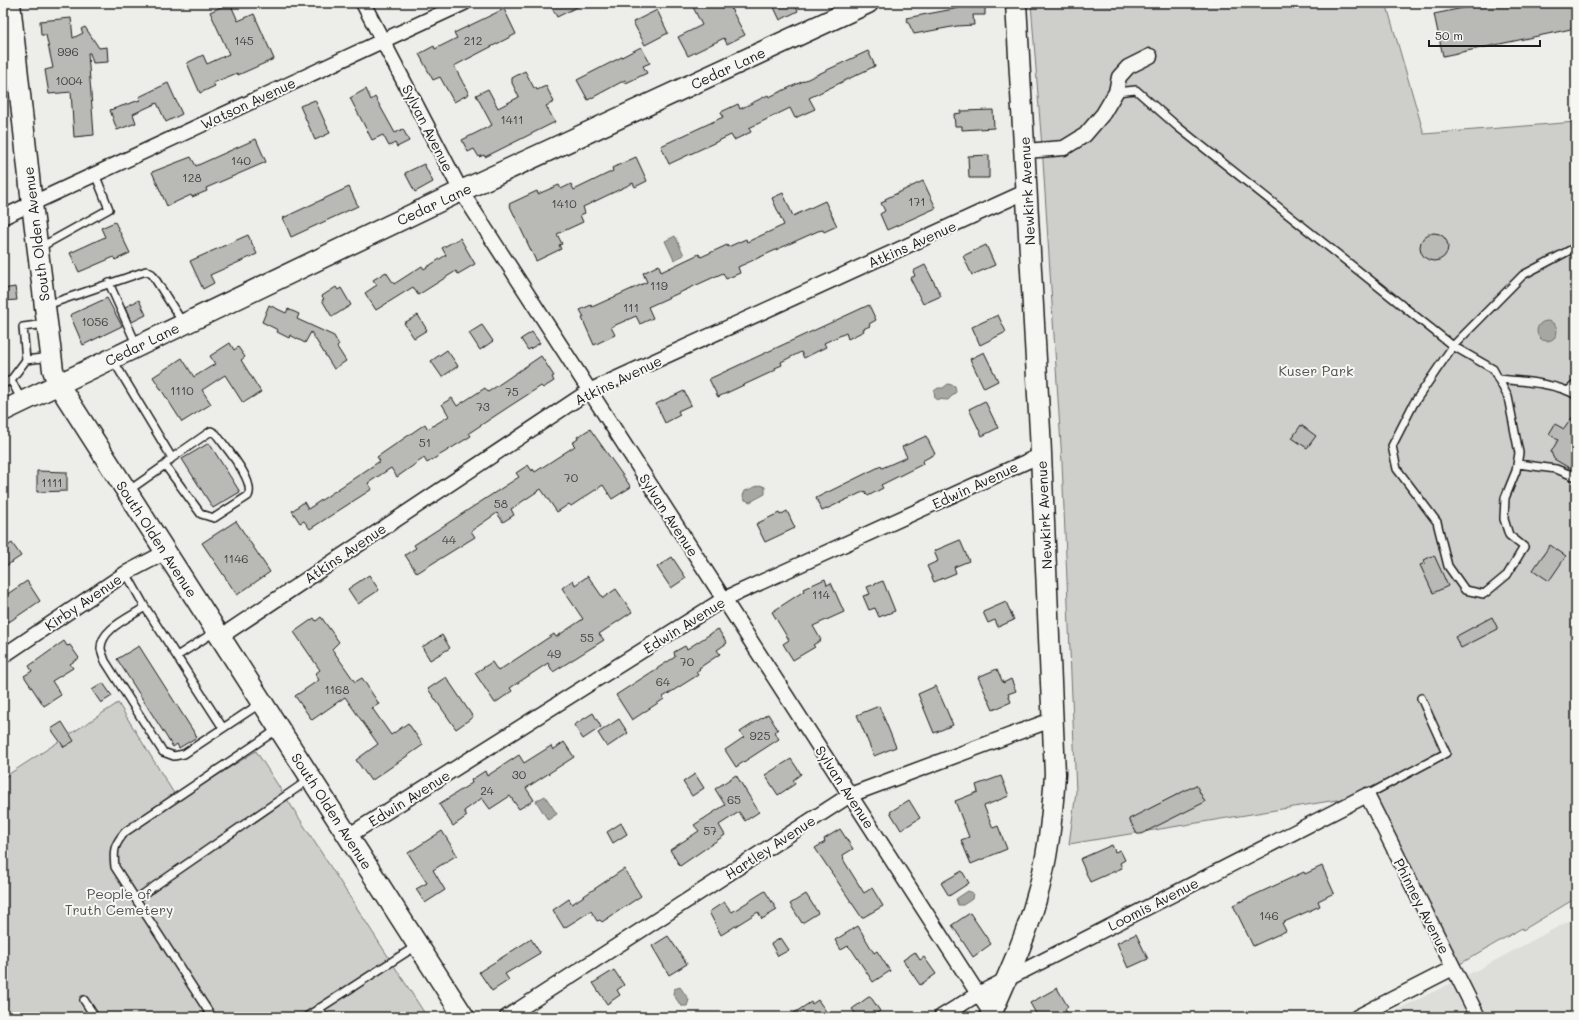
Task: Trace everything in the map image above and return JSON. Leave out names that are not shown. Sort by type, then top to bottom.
[{"type":"street","name":"South Olden Avenue","points":[[10,3],[9,43],[32,204],[51,356],[58,384],[464,1017]]},
{"type":"street","name":"Sylvan Avenue","points":[[362,3],[461,191],[991,1016]]},
{"type":"street","name":"Watson Avenue","points":[[3,217],[464,3]]},
{"type":"street","name":"Cedar Lane","points":[[3,411],[461,191],[868,3]]},
{"type":"street","name":"Newkirk Avenue","points":[[991,1016],[1021,944],[1035,903],[1046,860],[1055,781],[1054,719],[1028,191],[1016,3]]},
{"type":"street","points":[[1025,151],[1064,148],[1085,135],[1103,114],[1116,92],[1119,77],[1128,67],[1150,56]]},
{"type":"street","name":"Atkins Avenue","points":[[218,634],[589,391],[1028,191]]},
{"type":"street","name":"Edwin Avenue","points":[[348,836],[724,599],[1041,455]]},
{"type":"street","name":"Kirby Avenue","points":[[3,656],[126,573],[166,552]]},
{"type":"street","name":"Hartley Avenue","points":[[507,1017],[850,795],[1054,719]]},
{"type":"street","name":"Phinney Avenue","points":[[1367,795],[1478,1017]]},
{"type":"street","name":"Loomis Avenue","points":[[942,1017],[978,994],[1006,979],[1367,795]]},
{"type":"street","points":[[1357,1017],[1453,968]]},
{"type":"lane","points":[[1116,92],[1136,90],[1178,127],[1453,346],[1493,369],[1508,397],[1519,453],[1516,472],[1505,498],[1504,518],[1509,535],[1524,546],[1507,574],[1484,594],[1465,590],[1448,566],[1437,522],[1396,469],[1392,446],[1414,403],[1453,346],[1523,275],[1576,247]]},
{"type":"lane","points":[[38,249],[109,209],[95,174]]},
{"type":"lane","points":[[3,384],[11,380],[26,360],[23,327],[109,284],[146,271],[152,274],[184,324]]},
{"type":"lane","points":[[109,284],[137,346]]},
{"type":"lane","points":[[26,360],[51,356]]},
{"type":"lane","points":[[112,358],[172,458]]},
{"type":"lane","points":[[1498,378],[1524,381],[1568,390],[1576,395]]},
{"type":"lane","points":[[11,380],[22,401]]},
{"type":"lane","points":[[1568,390],[1576,384]]},
{"type":"lane","points":[[127,492],[211,431],[216,434],[248,480],[251,490],[248,496],[214,518],[201,514],[166,465]]},
{"type":"lane","points":[[1518,464],[1556,469],[1576,478]]},
{"type":"lane","points":[[126,573],[145,607],[223,728]]},
{"type":"lane","points":[[145,607],[111,630],[103,639],[101,650],[106,661],[163,752],[174,756],[184,754],[262,702]]},
{"type":"lane","points":[[177,656],[218,634]]},
{"type":"lane","points":[[1367,795],[1446,754],[1421,698]]},
{"type":"lane","points":[[212,1017],[115,867],[113,855],[116,842],[124,832],[279,728]]},
{"type":"lane","points":[[136,899],[311,778]]},
{"type":"lane","points":[[306,1017],[418,945]]},
{"type":"lane","points":[[84,1000],[93,1016]]},
{"type":"lane","points":[[319,1008],[325,1017]]},
{"type":"shaded area","points":[[675,236],[684,255],[674,260],[665,241]]},
{"type":"shaded area","points":[[1547,321],[1554,324],[1557,331],[1554,338],[1547,341],[1540,338],[1537,331],[1540,324]]},
{"type":"shaded area","points":[[948,384],[955,386],[956,392],[948,400],[935,399],[934,391],[938,388],[943,388]]},
{"type":"shaded area","points":[[760,485],[765,487],[765,494],[750,502],[745,500],[743,496],[745,491]]},
{"type":"shaded area","points":[[545,796],[557,814],[548,820],[536,801]]},
{"type":"shaded area","points":[[968,891],[973,893],[972,899],[963,905],[958,905],[956,899]]},
{"type":"shaded area","points":[[1576,917],[1576,1017],[1383,1017],[1483,967]]},
{"type":"shaded area","points":[[680,987],[689,1000],[687,1006],[681,1006],[673,994],[674,989]]},
{"type":"green space","name":"Kuser Park","points":[[1031,3],[1386,3],[1424,134],[1576,122],[1576,898],[1523,930],[1522,928],[1453,968],[1367,795],[1069,844],[1076,792],[1062,462],[1043,161]]},
{"type":"green space","name":"People of Truth Cemetery","points":[[118,703],[178,800],[256,751],[427,1017],[3,1017],[3,778]]},
{"type":"building","points":[[230,3],[238,21],[254,14],[274,59],[238,75],[237,73],[213,83],[215,86],[200,93],[187,63],[203,55],[207,64],[229,54],[210,12]]},
{"type":"building","points":[[549,3],[585,3],[557,17]]},
{"type":"building","points":[[691,3],[728,3],[745,35],[727,44],[724,38],[688,56],[678,37],[702,25]]},
{"type":"building","points":[[772,3],[794,3],[798,11],[780,20]]},
{"type":"building","points":[[959,3],[985,3],[985,15],[973,15],[974,25],[957,26],[914,34],[906,18],[959,8]]},
{"type":"building","points":[[1487,3],[1576,3],[1576,28],[1443,56],[1434,14]]},
{"type":"building","points":[[504,9],[516,34],[454,66],[469,94],[454,102],[440,77],[433,80],[419,54],[434,46],[435,49],[457,38],[454,33]]},
{"type":"building","points":[[657,10],[668,33],[645,45],[633,22]]},
{"type":"building","points":[[71,18],[73,38],[83,33],[81,29],[85,27],[99,48],[107,47],[108,62],[93,63],[90,53],[88,53],[94,135],[74,137],[71,92],[49,94],[45,70],[53,68],[46,35],[41,35],[40,21]]},
{"type":"building","points":[[641,47],[650,63],[643,66],[647,73],[626,83],[625,80],[588,100],[577,80]]},
{"type":"building","points":[[868,51],[875,66],[809,98],[815,109],[795,118],[790,108],[749,128],[751,132],[734,140],[731,135],[669,164],[661,146],[723,117],[721,112],[738,104],[740,109]]},
{"type":"building","points":[[525,71],[534,88],[537,90],[546,86],[554,102],[546,106],[555,122],[485,157],[484,155],[479,157],[474,149],[468,152],[462,140],[492,125],[476,95],[488,89],[498,108],[519,97],[512,83],[512,78]]},
{"type":"building","points":[[168,83],[182,114],[166,122],[157,103],[133,114],[136,123],[117,130],[110,110],[140,100],[139,97]]},
{"type":"building","points":[[366,89],[371,100],[375,97],[395,133],[403,129],[409,141],[397,147],[395,143],[389,146],[383,135],[372,140],[350,98]]},
{"type":"building","points":[[315,100],[330,133],[315,140],[300,106]]},
{"type":"building","points":[[993,110],[994,128],[962,130],[962,126],[955,126],[954,114],[961,113],[961,111]]},
{"type":"building","points":[[256,139],[266,162],[206,188],[207,191],[192,197],[191,195],[167,206],[152,172],[191,157],[196,166]]},
{"type":"building","points":[[989,155],[989,178],[969,178],[968,156]]},
{"type":"building","points":[[636,157],[647,181],[635,187],[633,183],[583,207],[585,213],[580,215],[583,222],[557,234],[562,244],[559,245],[561,249],[536,261],[509,204],[537,191],[538,194],[559,185],[561,189],[571,184],[574,190],[613,171],[612,168]]},
{"type":"building","points":[[424,164],[433,182],[415,192],[405,173]]},
{"type":"building","points":[[923,181],[936,208],[887,230],[880,214],[885,211],[881,203],[886,201],[885,199]]},
{"type":"building","points":[[349,187],[358,206],[291,237],[283,218]]},
{"type":"building","points":[[783,193],[793,216],[825,201],[837,226],[824,232],[823,230],[818,231],[738,267],[740,273],[726,279],[723,273],[648,307],[653,318],[640,324],[636,316],[611,327],[615,335],[594,345],[580,310],[591,305],[592,307],[647,282],[643,273],[659,265],[661,272],[699,254],[701,257],[727,245],[728,247],[746,239],[747,242],[784,225],[772,198]]},
{"type":"building","points":[[115,222],[130,253],[115,260],[114,257],[79,272],[70,253],[105,237],[101,228]]},
{"type":"building","points":[[1434,233],[1444,237],[1448,247],[1444,257],[1434,261],[1424,257],[1420,247],[1424,237]]},
{"type":"building","points":[[248,235],[257,254],[210,275],[214,283],[203,289],[190,261]]},
{"type":"building","points":[[460,238],[475,264],[458,274],[456,271],[418,295],[413,287],[376,310],[365,293],[377,285],[373,280],[386,272],[394,284],[422,266],[424,269],[446,255],[442,248]]},
{"type":"building","points":[[986,245],[995,265],[972,275],[963,256]]},
{"type":"building","points":[[925,265],[941,296],[923,304],[910,278],[915,276],[913,271]]},
{"type":"building","points":[[15,287],[17,300],[3,301],[3,289]]},
{"type":"building","points":[[336,287],[338,290],[341,288],[351,305],[332,317],[322,300],[324,299],[322,296]]},
{"type":"building","points":[[107,298],[122,326],[83,345],[70,315]]},
{"type":"building","points":[[139,300],[146,315],[132,322],[125,307]]},
{"type":"building","points":[[269,305],[286,313],[288,309],[299,314],[297,319],[334,336],[339,345],[337,347],[346,361],[334,369],[311,332],[305,343],[290,335],[289,338],[277,332],[278,330],[262,322]]},
{"type":"building","points":[[869,305],[876,320],[869,324],[870,326],[863,329],[864,331],[848,339],[846,333],[824,343],[826,347],[804,358],[801,352],[781,362],[782,365],[775,368],[776,370],[718,397],[709,379]]},
{"type":"building","points":[[418,315],[427,330],[414,338],[404,323]]},
{"type":"building","points":[[998,315],[1006,332],[980,345],[972,327]]},
{"type":"building","points":[[482,325],[493,341],[480,350],[469,333]]},
{"type":"building","points":[[532,332],[540,343],[528,350],[521,339]]},
{"type":"building","points":[[230,343],[234,350],[238,347],[245,357],[241,360],[261,392],[243,403],[225,375],[202,390],[211,404],[182,422],[153,377],[182,358],[194,377],[215,364],[210,356]]},
{"type":"building","points":[[447,350],[458,366],[442,377],[431,361]]},
{"type":"building","points":[[984,352],[998,381],[984,388],[970,359]]},
{"type":"building","points":[[541,356],[554,376],[552,377],[554,381],[543,388],[541,386],[469,433],[471,436],[427,463],[424,458],[397,477],[391,468],[368,483],[372,489],[310,529],[304,521],[300,523],[292,511],[304,502],[308,509],[380,461],[377,457],[425,424],[428,429],[449,416],[442,404],[452,398],[457,406],[485,388],[488,392]]},
{"type":"building","points":[[684,391],[691,405],[678,411],[680,415],[665,423],[656,404]]},
{"type":"building","points":[[985,401],[998,428],[982,436],[969,409]]},
{"type":"building","points":[[1576,412],[1576,472],[1554,459],[1551,452],[1558,440],[1549,434],[1555,424],[1564,429]]},
{"type":"building","points":[[1301,425],[1316,436],[1307,448],[1292,438]]},
{"type":"building","points":[[590,429],[631,487],[612,499],[603,485],[571,506],[569,504],[557,512],[541,489],[511,509],[514,515],[503,522],[497,513],[471,531],[475,537],[417,573],[405,555],[416,548],[414,545],[519,477],[516,473],[528,465],[532,471],[533,469],[535,472],[575,446],[572,443],[578,439],[577,437]]},
{"type":"building","points":[[926,436],[935,454],[922,461],[923,464],[881,485],[883,488],[868,496],[865,491],[822,511],[816,498],[881,466],[882,468],[907,457],[902,447]]},
{"type":"building","points":[[209,443],[240,492],[213,508],[182,459]]},
{"type":"building","points":[[37,471],[67,472],[67,491],[37,492]]},
{"type":"building","points":[[787,511],[795,528],[765,542],[756,524],[779,513],[780,515]]},
{"type":"building","points":[[236,521],[270,572],[237,595],[202,543]]},
{"type":"building","points":[[960,540],[969,561],[954,567],[956,573],[934,582],[927,566],[938,561],[934,551]]},
{"type":"building","points":[[12,543],[21,556],[3,568],[3,549]]},
{"type":"building","points":[[1550,545],[1566,556],[1549,581],[1533,570]]},
{"type":"building","points":[[1434,555],[1448,586],[1433,593],[1420,565],[1425,563],[1424,560]]},
{"type":"building","points":[[672,557],[686,578],[671,588],[657,567]]},
{"type":"building","points":[[369,575],[379,590],[358,604],[348,589]]},
{"type":"building","points":[[588,576],[603,598],[616,589],[632,612],[599,634],[604,640],[553,672],[548,663],[510,688],[512,691],[495,703],[475,673],[492,662],[498,671],[554,634],[556,637],[583,619],[562,588],[573,580],[575,585]]},
{"type":"building","points":[[825,579],[827,585],[831,583],[844,612],[813,626],[821,640],[813,645],[815,647],[793,660],[783,644],[789,640],[772,612],[804,591],[803,589]]},
{"type":"building","points":[[27,581],[40,601],[3,626],[3,597]]},
{"type":"building","points":[[883,581],[895,611],[879,617],[875,608],[869,610],[863,596],[870,594],[867,587]]},
{"type":"building","points":[[1006,602],[1014,620],[998,627],[995,620],[988,623],[983,612]]},
{"type":"building","points":[[321,617],[339,642],[332,649],[355,682],[362,678],[379,704],[372,708],[391,735],[408,723],[423,745],[371,781],[356,760],[378,744],[345,697],[312,720],[295,696],[319,680],[315,674],[320,670],[294,632],[314,618],[316,621]]},
{"type":"building","points":[[1492,617],[1498,629],[1461,648],[1455,637]]},
{"type":"building","points":[[718,629],[727,643],[717,650],[720,654],[699,668],[700,669],[696,672],[698,675],[663,697],[664,699],[632,720],[616,695],[675,657],[674,652],[685,646],[687,649]]},
{"type":"building","points":[[442,635],[450,648],[430,660],[422,647]]},
{"type":"building","points":[[64,641],[67,646],[70,645],[79,658],[70,664],[73,668],[52,681],[61,695],[44,706],[24,676],[32,671],[29,666]]},
{"type":"building","points":[[139,646],[197,737],[179,748],[177,744],[173,747],[117,659]]},
{"type":"building","points":[[997,669],[1003,683],[1011,679],[1016,691],[1008,694],[1011,702],[993,710],[978,677]]},
{"type":"building","points":[[446,677],[473,717],[456,729],[428,689]]},
{"type":"building","points":[[103,683],[112,696],[101,703],[92,690]]},
{"type":"building","points":[[936,686],[953,725],[934,733],[918,694]]},
{"type":"building","points":[[879,706],[896,747],[874,756],[857,715]]},
{"type":"building","points":[[593,713],[601,727],[583,739],[574,725]]},
{"type":"building","points":[[768,714],[778,730],[774,732],[779,739],[736,767],[725,750],[744,737],[740,732]]},
{"type":"building","points":[[619,719],[628,733],[607,747],[598,733]]},
{"type":"building","points":[[62,722],[74,741],[64,747],[51,729]]},
{"type":"building","points":[[564,742],[574,757],[526,788],[534,800],[519,809],[510,796],[490,809],[482,798],[464,811],[467,816],[453,826],[439,804],[472,783],[471,780],[485,771],[487,776],[519,755],[524,763],[551,746],[553,750]]},
{"type":"building","points":[[791,759],[801,774],[793,780],[795,784],[778,795],[765,775]]},
{"type":"building","points":[[695,774],[704,788],[692,796],[683,782]]},
{"type":"building","points":[[736,775],[759,812],[745,821],[739,812],[719,825],[725,835],[680,866],[670,850],[699,831],[694,825],[725,805],[715,789]]},
{"type":"building","points":[[1001,776],[1009,796],[984,806],[993,828],[998,826],[1007,849],[971,864],[961,840],[969,837],[955,801],[978,792],[976,785]]},
{"type":"building","points":[[1196,785],[1205,802],[1141,834],[1137,834],[1129,819]]},
{"type":"building","points":[[909,800],[920,818],[901,830],[890,812]]},
{"type":"building","points":[[621,823],[627,834],[613,843],[607,832]]},
{"type":"building","points":[[840,829],[853,849],[843,855],[844,861],[864,893],[872,888],[883,906],[862,918],[815,848],[825,842],[824,839]]},
{"type":"building","points":[[442,831],[457,855],[433,870],[445,890],[425,903],[416,889],[427,883],[408,853]]},
{"type":"building","points":[[1112,845],[1115,852],[1120,850],[1125,860],[1120,863],[1122,868],[1090,882],[1080,859]]},
{"type":"building","points":[[1322,866],[1334,893],[1318,901],[1320,906],[1282,923],[1286,931],[1253,946],[1233,905],[1304,872],[1305,874]]},
{"type":"building","points":[[624,869],[641,896],[602,922],[600,920],[597,921],[591,911],[564,928],[553,910],[569,899],[572,904]]},
{"type":"building","points":[[962,871],[969,883],[949,896],[941,883]]},
{"type":"building","points":[[765,891],[777,910],[762,919],[758,912],[721,935],[709,912],[724,902],[732,912]]},
{"type":"building","points":[[806,894],[818,913],[802,923],[790,904]]},
{"type":"building","points":[[970,913],[991,944],[973,957],[952,925]]},
{"type":"building","points":[[858,926],[874,953],[877,951],[890,971],[873,982],[852,950],[848,946],[841,950],[835,940]]},
{"type":"building","points":[[1136,934],[1148,959],[1128,968],[1117,943]]},
{"type":"building","points":[[668,936],[687,964],[669,975],[652,946]]},
{"type":"building","points":[[781,938],[789,950],[778,956],[771,944]]},
{"type":"building","points":[[531,939],[540,953],[505,974],[509,980],[492,991],[479,972]]},
{"type":"building","points":[[915,952],[920,960],[924,957],[936,974],[920,985],[903,960]]},
{"type":"building","points":[[614,970],[624,985],[617,990],[620,995],[607,1004],[593,983]]},
{"type":"building","points":[[1057,988],[1068,1007],[1065,1009],[1069,1017],[1038,1017],[1030,1003]]},
{"type":"building","points":[[870,996],[880,1011],[871,1017],[858,1017],[852,1009]]},
{"type":"building","points":[[818,1000],[830,1017],[788,1017],[811,1002],[812,1004]]}]
